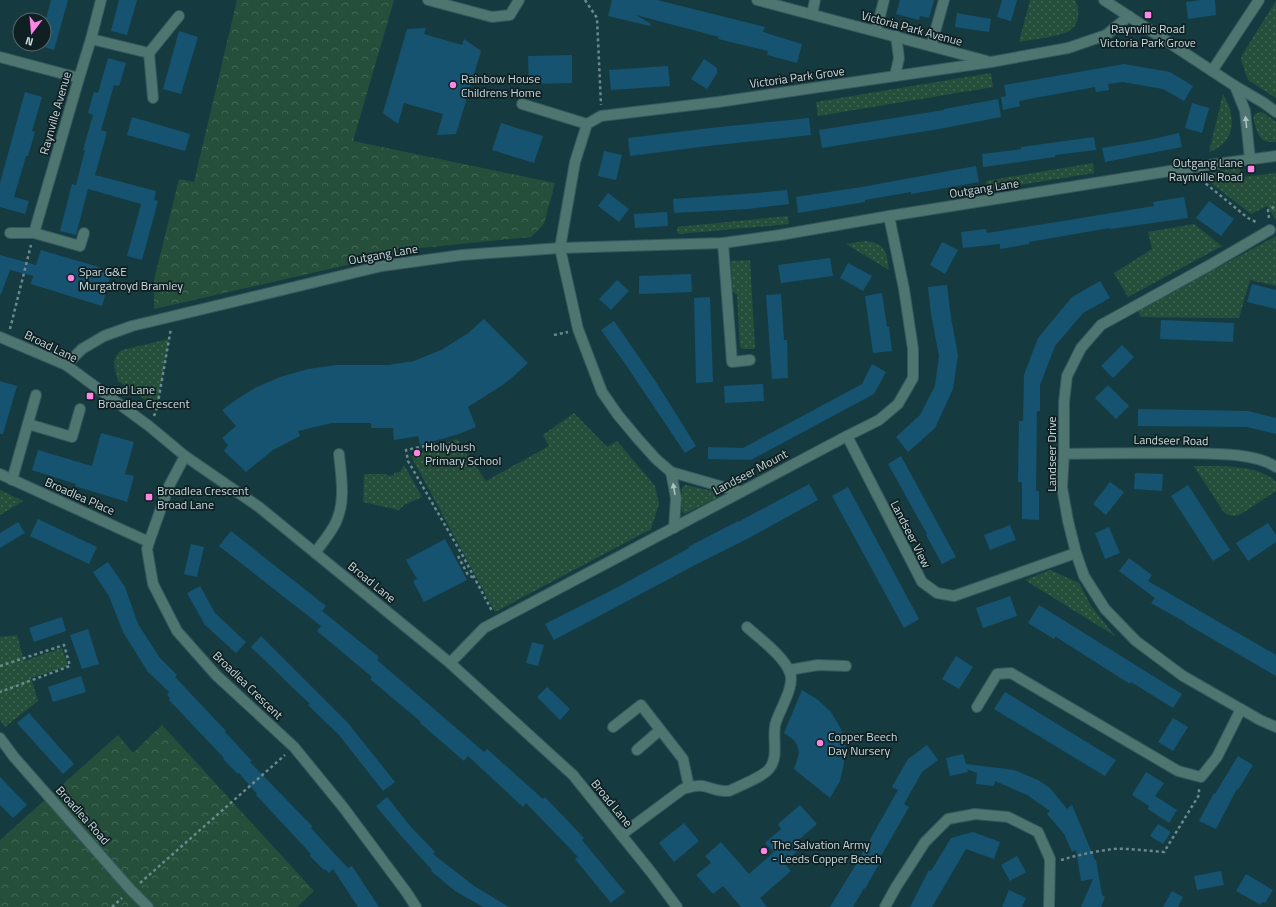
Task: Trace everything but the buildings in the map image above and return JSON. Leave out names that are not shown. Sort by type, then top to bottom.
[{"type":"street","name":"Raynville Avenue","points":[[34,233],[101,0]]},
{"type":"street","points":[[428,0],[492,17],[510,15],[519,0]]},
{"type":"street","name":"Victoria Park Avenue","points":[[757,0],[991,62]]},
{"type":"street","points":[[812,14],[815,0]]},
{"type":"street","points":[[876,31],[884,0]]},
{"type":"street","points":[[931,46],[944,0]]},
{"type":"street","points":[[1104,0],[1212,72],[1264,103],[1276,112]]},
{"type":"street","points":[[1212,72],[1259,0]]},
{"type":"street","points":[[153,98],[149,53],[179,16]]},
{"type":"street","name":"Victoria Park Grove","points":[[587,124],[601,116],[718,102],[991,62],[1068,48],[1106,35],[1128,16]]},
{"type":"street","points":[[895,76],[899,58],[896,36]]},
{"type":"street","points":[[91,39],[149,53]]},
{"type":"street","points":[[0,57],[79,78]]},
{"type":"street","points":[[1235,86],[1245,111],[1250,159]]},
{"type":"street","points":[[522,104],[587,124],[575,162],[560,248],[578,329],[602,392],[618,415],[638,439],[656,459],[671,472],[741,492]]},
{"type":"street","name":"Outgang Lane","points":[[66,365],[82,349],[104,336],[132,326],[382,266],[462,255],[560,248],[723,243],[1201,166],[1276,156]]},
{"type":"street","name":"Landseer Mount","points":[[450,663],[484,628],[879,420],[898,404],[913,378],[913,349],[904,289],[889,216]]},
{"type":"street","name":"Landseer Drive","points":[[1270,230],[1101,325],[1081,348],[1067,376],[1064,402],[1064,454],[1062,487],[1068,521],[1076,553],[1084,576],[1105,609],[1136,641],[1183,676],[1260,720],[1276,727]]},
{"type":"street","points":[[10,233],[34,233],[80,246],[84,233]]},
{"type":"street","points":[[723,243],[732,362],[750,360]]},
{"type":"street","name":"Broad Lane","points":[[4,338],[66,365],[149,426],[185,456],[259,507],[450,663],[573,775],[677,907]]},
{"type":"street","points":[[12,480],[36,395]]},
{"type":"street","points":[[28,424],[72,437],[80,409]]},
{"type":"street","name":"Landseer View","points":[[847,436],[922,582],[937,593],[954,596],[1076,553]]},
{"type":"street","points":[[315,553],[336,522],[340,509],[342,493],[339,454]]},
{"type":"street","name":"Landseer Road","points":[[1064,454],[1233,454],[1269,462],[1276,467]]},
{"type":"street","name":"Broadlea Crescent","points":[[185,456],[169,486],[147,549],[153,584],[177,631],[216,675],[294,747],[343,807],[416,907]]},
{"type":"street","points":[[671,472],[676,498],[674,528]]},
{"type":"street","name":"Broadlea Place","points":[[0,474],[149,542]]},
{"type":"street","points":[[621,835],[683,789],[693,786],[702,786],[723,792],[729,791],[768,771],[773,763],[775,723],[789,688],[791,675],[787,665],[778,655],[747,627]]},
{"type":"street","points":[[789,670],[818,665],[846,666]]},
{"type":"street","points":[[977,707],[997,674],[1011,673],[1178,771],[1201,776],[1217,757],[1241,709]]},
{"type":"street","points":[[613,727],[641,705],[683,759],[689,787]]},
{"type":"street","points":[[637,750],[660,730]]},
{"type":"street","name":"Broadlea Road","points":[[0,738],[14,757],[131,890],[148,907]]},
{"type":"street","points":[[885,907],[925,842],[948,819],[974,814],[1008,816],[1038,832],[1050,859],[1049,907]]},
{"type":"path","points":[[585,0],[596,18],[601,116]]},
{"type":"path","points":[[1201,166],[1205,182],[1248,218],[1270,230]]},
{"type":"path","points":[[1270,230],[1268,210],[1276,206]]},
{"type":"path","points":[[4,338],[34,233]]},
{"type":"path","points":[[149,426],[157,408],[173,316]]},
{"type":"path","points":[[438,458],[434,444],[406,450],[408,461],[475,578],[493,613]]},
{"type":"path","points":[[458,556],[468,575],[475,578]]},
{"type":"path","points":[[0,666],[64,646],[70,666],[0,692]]},
{"type":"path","points":[[112,907],[294,747]]},
{"type":"path","points":[[1050,863],[1093,852],[1114,849],[1164,852],[1199,795],[1201,776]]},
{"type":"green space","points":[[237,0],[394,0],[353,141],[555,183],[544,224],[531,237],[421,248],[154,309],[154,280],[179,179],[194,182]]},
{"type":"green space","points":[[1030,0],[1075,0],[1078,8],[1078,17],[1075,25],[1069,31],[1059,35],[1019,42]]},
{"type":"green space","points":[[1276,1],[1276,98],[1248,80],[1241,60],[1242,55]]},
{"type":"green space","points":[[991,73],[993,87],[818,116],[816,102]]},
{"type":"green space","points":[[1223,94],[1232,119],[1231,128],[1225,142],[1218,148],[1209,152]]},
{"type":"green space","points":[[1260,112],[1264,113],[1276,122],[1276,142],[1267,142],[1262,139],[1258,133],[1254,115]]},
{"type":"green space","points":[[1093,163],[1094,173],[987,190],[986,181]]},
{"type":"green space","points":[[1240,167],[1242,177],[1276,173],[1276,220],[1267,206],[1251,214],[1211,183],[1209,173]]},
{"type":"green space","points":[[788,216],[789,224],[678,234],[677,227]]},
{"type":"green space","points":[[1194,224],[1222,246],[1128,297],[1114,273],[1152,249],[1148,232]]},
{"type":"green space","points":[[1276,236],[1276,286],[1250,280],[1239,318],[1141,317],[1138,311]]},
{"type":"green space","points":[[866,241],[873,242],[882,247],[886,254],[889,270],[846,244]]},
{"type":"green space","points":[[750,260],[755,349],[743,349],[740,347],[737,295],[732,291],[731,261]]},
{"type":"green space","points":[[169,339],[157,408],[118,381],[114,364],[118,353],[122,350]]},
{"type":"green space","points":[[574,413],[607,447],[617,441],[655,486],[659,504],[651,529],[495,612],[411,456],[457,439],[486,481],[549,446],[543,435]]},
{"type":"green space","points":[[404,465],[422,497],[404,505],[399,510],[363,502],[364,474],[394,475],[394,473],[400,472]]},
{"type":"green space","points":[[1194,466],[1237,467],[1259,472],[1269,476],[1276,482],[1276,491],[1241,514],[1236,516],[1229,515],[1223,511]]},
{"type":"green space","points":[[686,485],[716,492],[718,495],[717,498],[684,514],[682,511],[682,489],[683,486]]},
{"type":"green space","points":[[0,490],[23,501],[0,515]]},
{"type":"green space","points":[[1050,570],[1079,583],[1091,606],[1115,636],[1025,580]]},
{"type":"green space","points":[[17,635],[24,661],[62,648],[68,666],[31,678],[38,701],[5,727],[0,720],[0,637]]},
{"type":"green space","points":[[162,725],[314,891],[297,907],[0,907],[0,840],[118,735],[133,753]]},
{"type":"place","name":"Raynville Road Victoria Park Grove","points":[[1148,15]]},
{"type":"place","name":"Rainbow House Childrens Home","points":[[453,85]]},
{"type":"place","name":"Outgang Lane Raynville Road","points":[[1251,169]]},
{"type":"place","name":"Spar G&E Murgatroyd Bramley","points":[[71,278]]},
{"type":"place","name":"Broad Lane Broadlea Crescent","points":[[90,396]]},
{"type":"place","name":"Hollybush Primary School","points":[[417,453]]},
{"type":"place","name":"Broadlea Crescent Broad Lane","points":[[149,497]]},
{"type":"place","name":"Copper Beech Day Nursery","points":[[820,743]]},
{"type":"place","name":"The Salvation Army - Leeds Copper Beech","points":[[764,851]]}]
